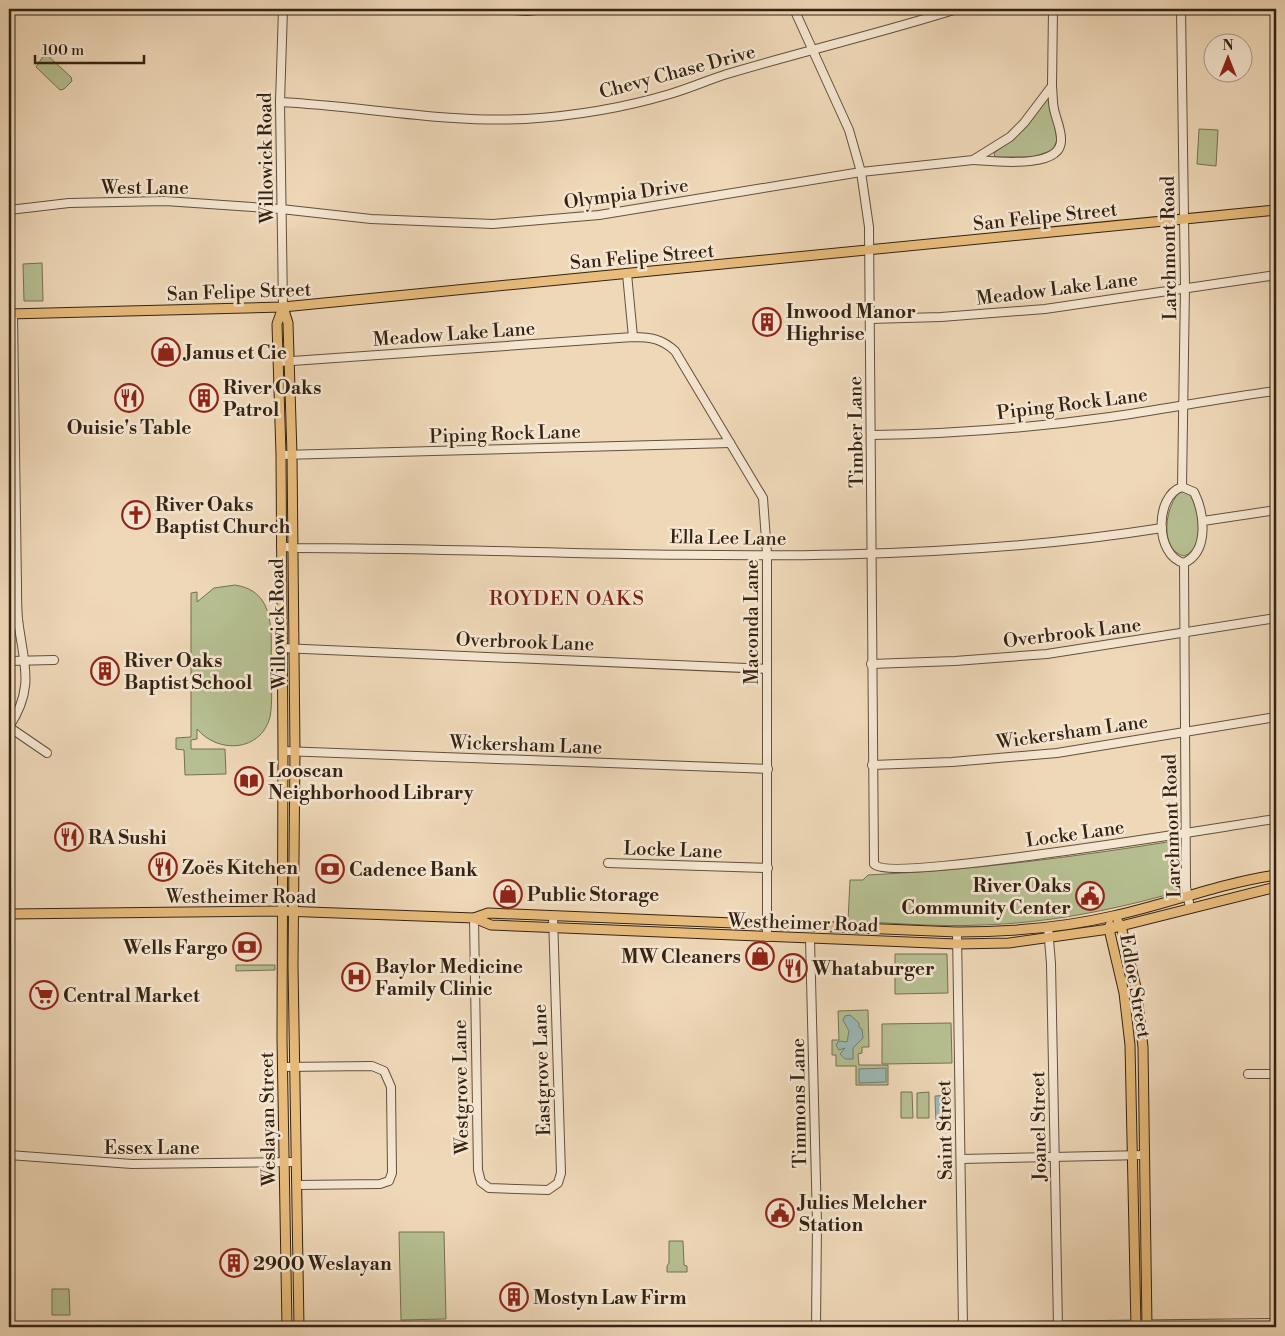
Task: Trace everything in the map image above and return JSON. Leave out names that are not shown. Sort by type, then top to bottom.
[{"type":"main road","name":"San Felipe Street","points":[[11,314],[283,307],[1276,210]]},
{"type":"main road","name":"Willowick Road","points":[[283,307],[288,323],[292,455],[293,911]]},
{"type":"main road","name":"Willowick Road","points":[[282,910],[281,455],[277,324],[283,307]]},
{"type":"main road","name":"Westheimer Road","points":[[474,918],[488,913],[958,932],[1008,931],[1048,927],[1113,916],[1276,875]]},
{"type":"main road","name":"Westheimer Road","points":[[9,914],[282,910],[474,918],[490,925],[553,928],[957,944],[1009,943],[1050,939],[1109,929],[1276,887]]},
{"type":"main road","name":"Weslayan Street","points":[[282,910],[282,1068],[287,1327]]},
{"type":"main road","name":"Weslayan Street","points":[[293,911],[299,1327]]},
{"type":"main road","name":"Edloe Street","points":[[1113,916],[1121,926],[1136,987],[1144,1047],[1147,1326]]},
{"type":"main road","name":"Edloe Street","points":[[1113,916],[1109,929],[1124,993],[1131,1073],[1136,1326]]},
{"type":"main road","points":[[810,938],[818,932],[833,927]]},
{"type":"main road","points":[[881,941],[882,929]]},
{"type":"main road","points":[[1131,1073],[1144,1073]]},
{"type":"main road","points":[[1134,1224],[1147,1224]]},
{"type":"street","name":"Willowick Road","points":[[283,9],[280,102],[283,307]]},
{"type":"street","points":[[498,9],[527,12],[548,9]]},
{"type":"street","name":"Timber Lane","points":[[794,9],[849,130],[861,172],[870,251],[872,765],[873,860],[876,867]]},
{"type":"street","name":"Chevy Chase Drive","points":[[280,102],[336,105],[446,118],[526,119],[600,110],[634,103],[957,9]]},
{"type":"street","name":"Olympia Drive","points":[[281,209],[371,219],[493,224],[600,215],[861,172],[973,160],[1043,160],[1057,152],[1061,140],[1054,111],[1052,86],[1053,9]]},
{"type":"street","name":"Larchmont Road","points":[[1181,9],[1185,287],[1185,405],[1182,486]]},
{"type":"street","name":"Olympia Drive","points":[[973,160],[1010,137],[1024,123],[1052,86]]},
{"type":"street","name":"West Lane","points":[[9,210],[69,204],[118,202],[190,203],[281,209]]},
{"type":"street","points":[[627,274],[633,337]]},
{"type":"street","name":"Meadow Lake Lane","points":[[870,319],[941,317],[1045,309],[1276,275]]},
{"type":"street","points":[[11,314],[12,562],[18,619],[26,661],[25,691],[17,715],[9,727],[47,753]]},
{"type":"street","name":"Meadow Lake Lane","points":[[278,362],[633,337]]},
{"type":"street","name":"Maconda Lane","points":[[633,337],[651,337],[665,342],[675,350],[763,498],[767,554],[767,936]]},
{"type":"street","name":"Piping Rock Lane","points":[[871,435],[938,434],[1037,426],[1276,391]]},
{"type":"street","name":"Piping Rock Lane","points":[[281,455],[730,443]]},
{"type":"street","points":[[1182,486],[1194,492],[1203,521],[1199,547],[1195,555],[1184,563],[1174,558],[1169,550],[1162,528],[1162,516],[1171,493],[1182,486]]},
{"type":"street","points":[[1203,521],[1276,510]]},
{"type":"street","name":"Ella Lee Lane","points":[[281,546],[292,548],[872,554],[1042,544],[1162,528]]},
{"type":"street","points":[[280,558],[292,548]]},
{"type":"street","name":"Larchmont Road","points":[[1184,563],[1186,632],[1185,832],[1187,896],[1190,908]]},
{"type":"street","name":"Overbrook Lane","points":[[872,664],[955,661],[1047,654],[1276,618]]},
{"type":"street","name":"Overbrook Lane","points":[[281,648],[768,669]]},
{"type":"street","points":[[9,661],[54,660]]},
{"type":"street","name":"Wickersham Lane","points":[[872,765],[952,762],[1057,753],[1276,717]]},
{"type":"street","name":"Wickersham Lane","points":[[283,751],[768,769]]},
{"type":"street","name":"Locke Lane","points":[[876,867],[954,864],[1026,857],[1109,846],[1185,832],[1276,819]]},
{"type":"street","name":"Locke Lane","points":[[608,863],[768,868]]},
{"type":"street","name":"Eastgrove Lane","points":[[521,1190],[548,1190],[558,1183],[561,1173],[553,916]]},
{"type":"street","name":"Westgrove Lane","points":[[474,918],[478,1170],[481,1182],[489,1188],[521,1190]]},
{"type":"street","name":"Joanel Street","points":[[1048,927],[1050,939],[1058,1326]]},
{"type":"street","name":"Saint Street","points":[[958,932],[964,1327]]},
{"type":"street","name":"Timmons Lane","points":[[810,938],[817,1213],[816,1327]]},
{"type":"street","points":[[282,1068],[372,1066],[384,1071],[391,1087],[392,1173],[390,1179],[383,1184],[297,1185]]},
{"type":"street","points":[[1248,1074],[1276,1074]]},
{"type":"street","name":"Essex Lane","points":[[9,1154],[132,1164],[296,1162]]},
{"type":"street","points":[[961,1159],[1145,1155]]},
{"type":"street","points":[[941,1327],[1200,1326],[1276,1323]]},
{"type":"green space","points":[[44,55],[47,55],[71,77],[72,81],[64,89],[60,90],[36,67]]},
{"type":"green space","points":[[1047,98],[1050,100],[1057,140],[1053,150],[1033,157],[995,157],[994,153],[1015,138],[1029,123]]},
{"type":"green space","points":[[1199,129],[1218,130],[1216,166],[1197,164]]},
{"type":"green space","points":[[42,263],[43,301],[24,301],[23,264]]},
{"type":"green space","points":[[1182,490],[1191,494],[1199,528],[1199,537],[1196,545],[1184,556],[1176,552],[1170,545],[1167,536],[1168,515],[1171,505]]},
{"type":"green space","points":[[235,585],[249,589],[258,596],[265,605],[269,616],[271,628],[272,698],[270,717],[265,729],[258,737],[238,746],[216,743],[197,729],[197,739],[191,740],[191,749],[225,749],[226,774],[185,775],[184,750],[176,749],[176,738],[191,737],[191,593],[197,592],[197,602],[214,588]]},
{"type":"green space","points":[[1180,840],[1178,889],[1170,894],[1147,900],[1077,915],[1006,924],[948,926],[848,921],[850,880],[863,880],[868,875],[1024,862]]},
{"type":"green space","points":[[895,954],[947,954],[948,993],[895,994]]},
{"type":"green space","points":[[236,965],[275,965],[275,970],[236,971]]},
{"type":"green space","points":[[868,1010],[869,1047],[862,1047],[862,1053],[858,1054],[859,1065],[888,1065],[888,1085],[856,1085],[856,1066],[836,1066],[836,1055],[832,1055],[832,1040],[839,1040],[838,1011]]},
{"type":"green space","points":[[951,1023],[952,1063],[882,1064],[882,1024]]},
{"type":"green space","points":[[901,1092],[912,1092],[913,1118],[901,1118]]},
{"type":"green space","points":[[929,1092],[929,1118],[917,1118],[917,1093]]},
{"type":"green space","points":[[399,1232],[444,1232],[446,1319],[401,1320]]},
{"type":"green space","points":[[669,1241],[683,1241],[684,1265],[687,1266],[687,1272],[667,1272]]},
{"type":"green space","points":[[52,1289],[69,1289],[70,1315],[52,1315]]},
{"type":"water","points":[[850,1015],[859,1023],[863,1038],[853,1048],[853,1059],[845,1059],[840,1054],[845,1048],[839,1050],[836,1045],[839,1041],[847,1042],[849,1031],[843,1020],[845,1016]]},
{"type":"water","points":[[886,1068],[886,1082],[859,1083],[859,1069]]},
{"type":"water","points":[[949,1095],[949,1123],[936,1123],[935,1096]]},
{"type":"place","name":"Inwood Manor Highrise","points":[[767,322]]},
{"type":"place","name":"Janus et Cie","points":[[166,352]]},
{"type":"place","name":"Ouisie's Table","points":[[129,398]]},
{"type":"place","name":"River Oaks Patrol","points":[[204,398]]},
{"type":"place","name":"River Oaks Baptist Church","points":[[136,515]]},
{"type":"place","name":"River Oaks Baptist School","points":[[105,671]]},
{"type":"place","name":"Looscan Neighborhood Library","points":[[249,781]]},
{"type":"place","name":"RA Sushi","points":[[69,837]]},
{"type":"place","name":"Zoës Kitchen","points":[[163,867]]},
{"type":"place","name":"Cadence Bank","points":[[330,869]]},
{"type":"place","name":"Public Storage","points":[[508,894]]},
{"type":"place","name":"River Oaks Community Center","points":[[1090,896]]},
{"type":"place","name":"Wells Fargo","points":[[247,947]]},
{"type":"place","name":"MW Cleaners","points":[[760,956]]},
{"type":"place","name":"Whataburger","points":[[793,968]]},
{"type":"place","name":"Baylor Medicine Family Clinic","points":[[356,977]]},
{"type":"place","name":"Central Market","points":[[44,995]]},
{"type":"place","name":"Julies Melcher Station","points":[[780,1213]]},
{"type":"place","name":"2900 Weslayan","points":[[234,1263]]},
{"type":"place","name":"Mostyn Law Firm","points":[[514,1297]]},
{"type":"district","name":"ROYDEN OAKS","points":[[567,598]]}]
